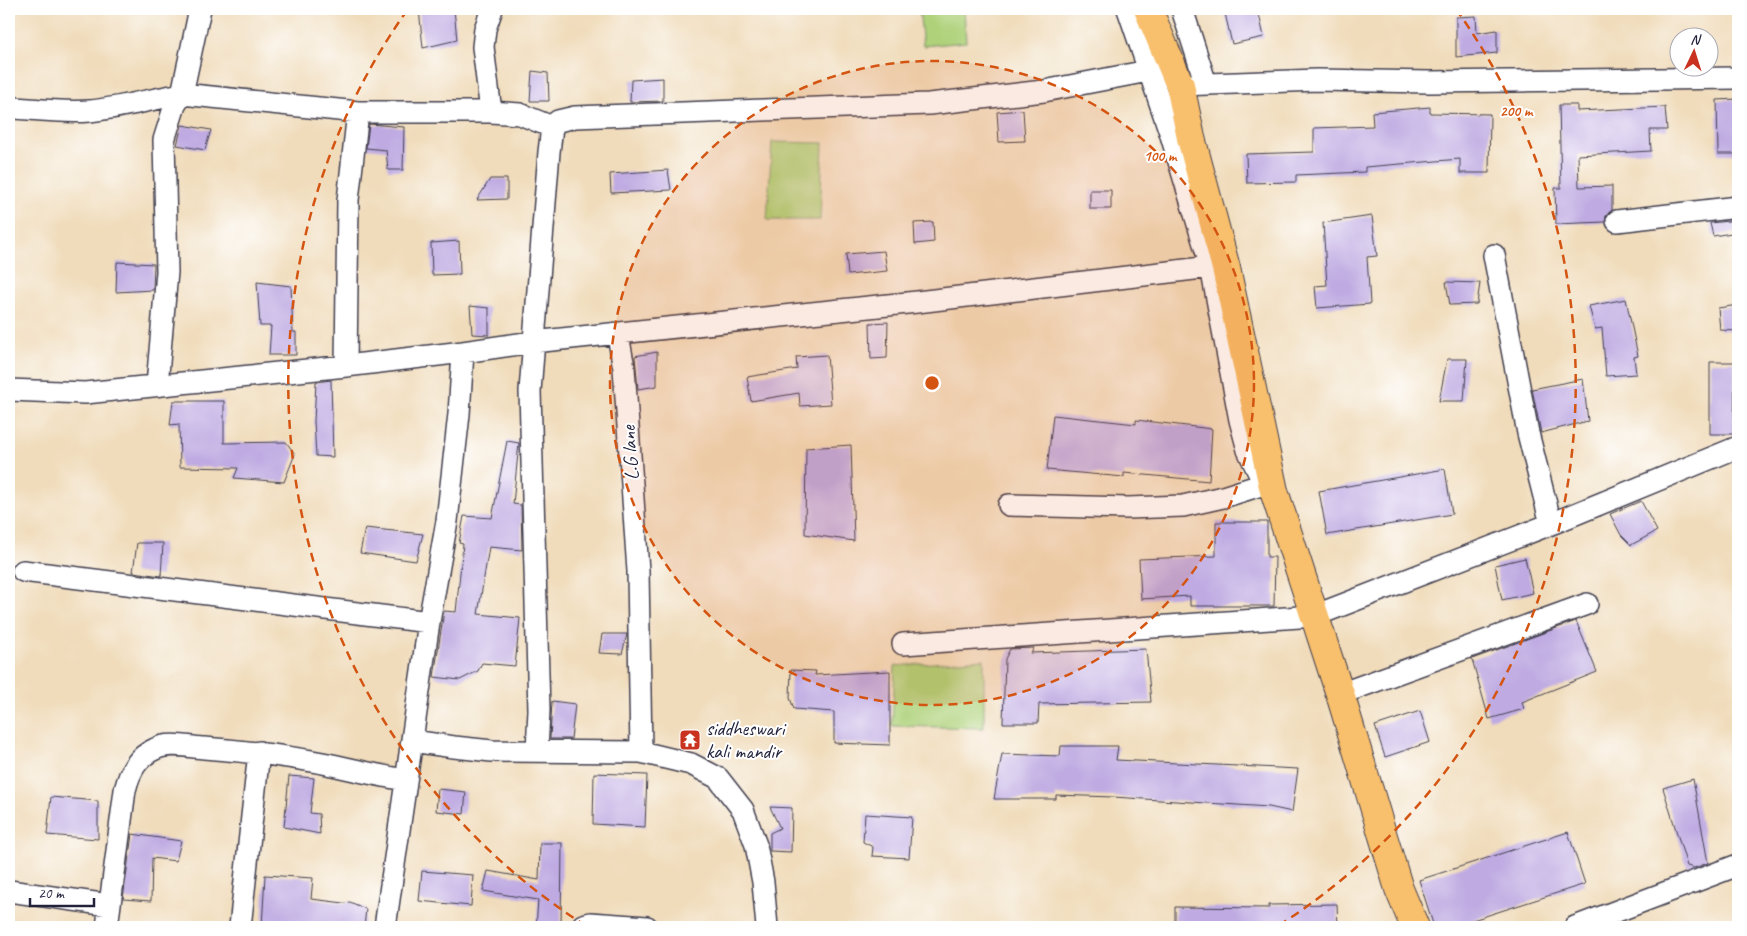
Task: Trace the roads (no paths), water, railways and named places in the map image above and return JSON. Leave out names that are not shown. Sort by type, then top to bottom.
[{"type":"main road","points":[[1142,9],[1193,84],[1191,138],[1218,268],[1269,487],[1340,694],[1399,889],[1415,927]]},
{"type":"street","points":[[157,385],[167,272],[164,140],[170,120],[182,94],[200,9]]},
{"type":"street","points":[[491,112],[483,47],[484,29],[492,9]]},
{"type":"street","points":[[9,390],[85,393],[346,366],[533,342],[618,335],[1218,268],[1148,71],[1142,9]]},
{"type":"street","points":[[1182,9],[1193,84],[1317,80],[1459,82],[1738,78]]},
{"type":"street","points":[[537,751],[539,710],[530,400],[533,342],[552,127],[558,121],[575,117],[929,104],[1044,91],[1148,71]]},
{"type":"street","points":[[16,108],[89,111],[115,108],[149,99],[182,94],[358,112],[491,112],[520,114],[552,127]]},
{"type":"street","points":[[346,366],[348,200],[358,112]]},
{"type":"street","points":[[1617,221],[1738,206]]},
{"type":"street","points":[[1494,256],[1528,433],[1551,524]]},
{"type":"street","name":"L.G lane","points":[[618,335],[624,368],[638,571],[640,752]]},
{"type":"street","points":[[385,927],[429,622],[447,521],[464,352]]},
{"type":"street","points":[[903,644],[1314,616],[1551,524],[1738,447]]},
{"type":"street","points":[[1008,505],[1128,508],[1183,506],[1269,487]]},
{"type":"street","points":[[23,571],[429,622]]},
{"type":"street","points":[[1340,694],[1587,604]]},
{"type":"street","points":[[412,741],[473,749],[640,752],[691,764],[718,778],[743,810],[756,845],[764,882],[767,927]]},
{"type":"street","points":[[107,927],[128,776],[136,761],[156,748],[175,746],[258,752],[406,780]]},
{"type":"street","points":[[240,927],[258,752]]},
{"type":"street","points":[[1575,927],[1738,865]]},
{"type":"street","points":[[9,890],[109,905]]},
{"type":"street","points":[[582,927],[590,923],[647,927]]},
{"type":"place","name":"siddheswari kali mandir","points":[[690,740]]}]
